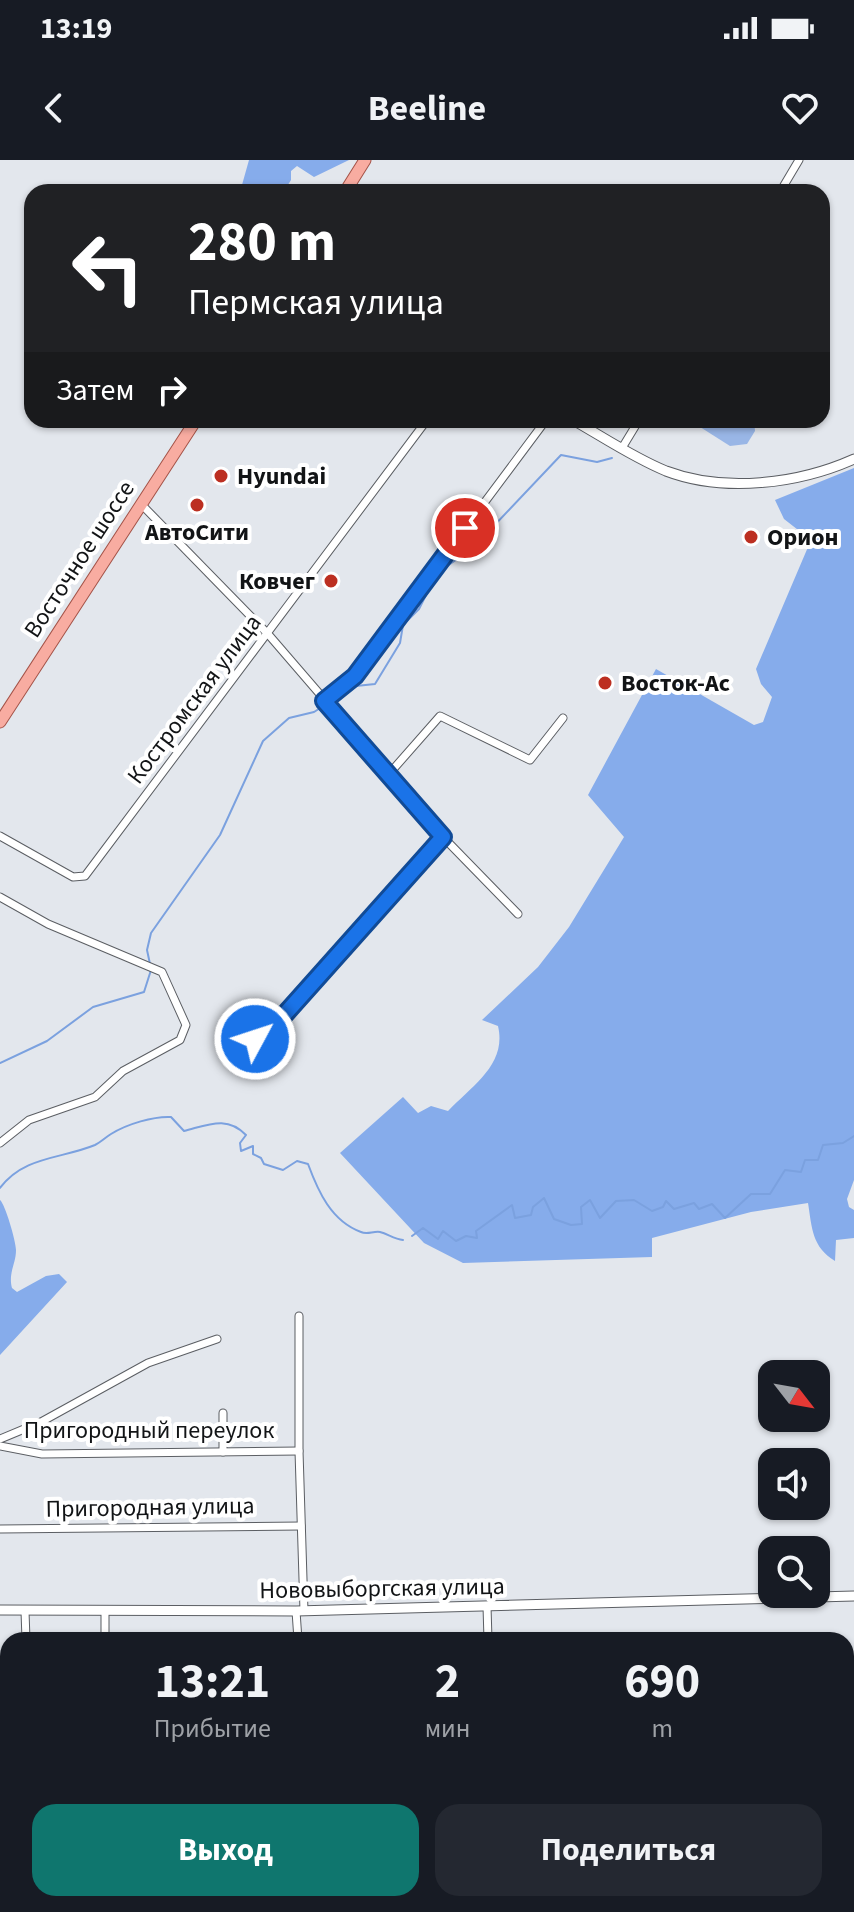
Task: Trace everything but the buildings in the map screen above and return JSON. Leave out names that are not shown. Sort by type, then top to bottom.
[{"type":"main road","points":[[350,184],[365,160]]},
{"type":"main road","name":"Восточное шоссе","points":[[0,722],[191,428]]},
{"type":"street","points":[[785,184],[799,160]]},
{"type":"street","name":"Костромская улица","points":[[0,836],[73,877],[85,876],[421,428]]},
{"type":"street","points":[[324,701],[355,676],[540,428]]},
{"type":"street","points":[[587,428],[667,471],[719,482],[784,480],[854,459]]},
{"type":"street","points":[[622,448],[634,428]]},
{"type":"street","points":[[141,504],[268,634],[443,837],[518,914]]},
{"type":"street","points":[[389,774],[440,716],[530,760],[563,718]]},
{"type":"street","points":[[255,1039],[269,1032],[443,837]]},
{"type":"street","points":[[0,897],[61,930],[162,972],[186,1025],[184,1036],[123,1071],[95,1097],[29,1120],[0,1143]]},
{"type":"street","points":[[299,1316],[299,1632]]},
{"type":"street","points":[[0,1439],[41,1422],[148,1363],[217,1339]]},
{"type":"street","points":[[223,1413],[223,1452]]},
{"type":"street","name":"Пригородный переулок","points":[[0,1446],[42,1454],[299,1451]]},
{"type":"street","name":"Пригородная улица","points":[[0,1529],[301,1526]]},
{"type":"street","name":"Нововыборгская улица","points":[[0,1610],[300,1611],[854,1596]]},
{"type":"street","points":[[487,1606],[488,1632]]},
{"type":"street","points":[[105,1610],[105,1632]]},
{"type":"street","points":[[25,1611],[26,1632]]},
{"type":"street","points":[[308,1912],[371,1912]]},
{"type":"shaded area","points":[[249,160],[349,160],[314,177],[297,166],[291,171],[288,184],[242,184]]},
{"type":"shaded area","points":[[702,428],[755,428],[747,444],[730,446]]},
{"type":"shaded area","points":[[854,468],[854,1180],[847,1199],[849,1207],[854,1210],[854,1238],[836,1240],[835,1261],[827,1256],[814,1236],[808,1203],[751,1212],[652,1238],[652,1257],[463,1263],[424,1243],[340,1153],[403,1097],[418,1113],[431,1106],[448,1111],[493,1063],[498,1052],[498,1026],[482,1020],[538,967],[569,927],[624,837],[588,795],[656,669],[754,725],[763,722],[772,697],[761,684],[756,669],[811,540],[784,519],[775,500]]},
{"type":"shaded area","points":[[0,1200],[16,1245],[12,1288],[17,1292],[46,1276],[59,1274],[67,1282],[0,1355]]},
{"type":"waterway","points":[[331,701],[356,686],[375,684],[400,643],[403,625],[419,609],[432,583],[447,566],[472,549],[561,455],[597,462],[612,458]]},
{"type":"waterway","points":[[150,964],[147,950],[151,933],[220,835],[263,741],[289,718],[314,712],[325,705]]},
{"type":"waterway","points":[[0,1063],[47,1041],[93,1007],[144,992],[151,970]]},
{"type":"waterway","points":[[0,1188],[32,1164],[95,1145],[117,1130],[141,1121],[171,1117],[184,1131],[224,1123],[246,1135],[240,1143],[241,1151],[253,1146],[253,1154],[261,1158],[264,1164],[283,1170],[297,1161],[308,1164],[327,1204],[341,1221],[363,1233],[380,1232],[403,1240]]},
{"type":"waterway","points":[[412,1236],[423,1228],[438,1239],[443,1231],[456,1241],[466,1236],[477,1238],[476,1231],[512,1205],[515,1218],[531,1215],[533,1207],[544,1198],[554,1219],[571,1225],[582,1224],[581,1207],[590,1200],[600,1218],[616,1201],[634,1200],[652,1211],[663,1207],[666,1201],[674,1209],[694,1203],[699,1209],[712,1204],[725,1218],[751,1194],[770,1194],[785,1170],[801,1172],[805,1160],[818,1160],[823,1145],[843,1143],[854,1136]]},
{"type":"place","name":"Hyundai","points":[[221,476]]},
{"type":"place","name":"АвтоСити","points":[[197,505]]},
{"type":"place","name":"Орион","points":[[751,537]]},
{"type":"place","name":"Ковчег","points":[[331,581]]},
{"type":"place","name":"Восток-Ас","points":[[605,683]]},
{"type":"route","points":[[255,1039],[269,1032],[443,837],[324,701],[355,676],[465,528]]}]
